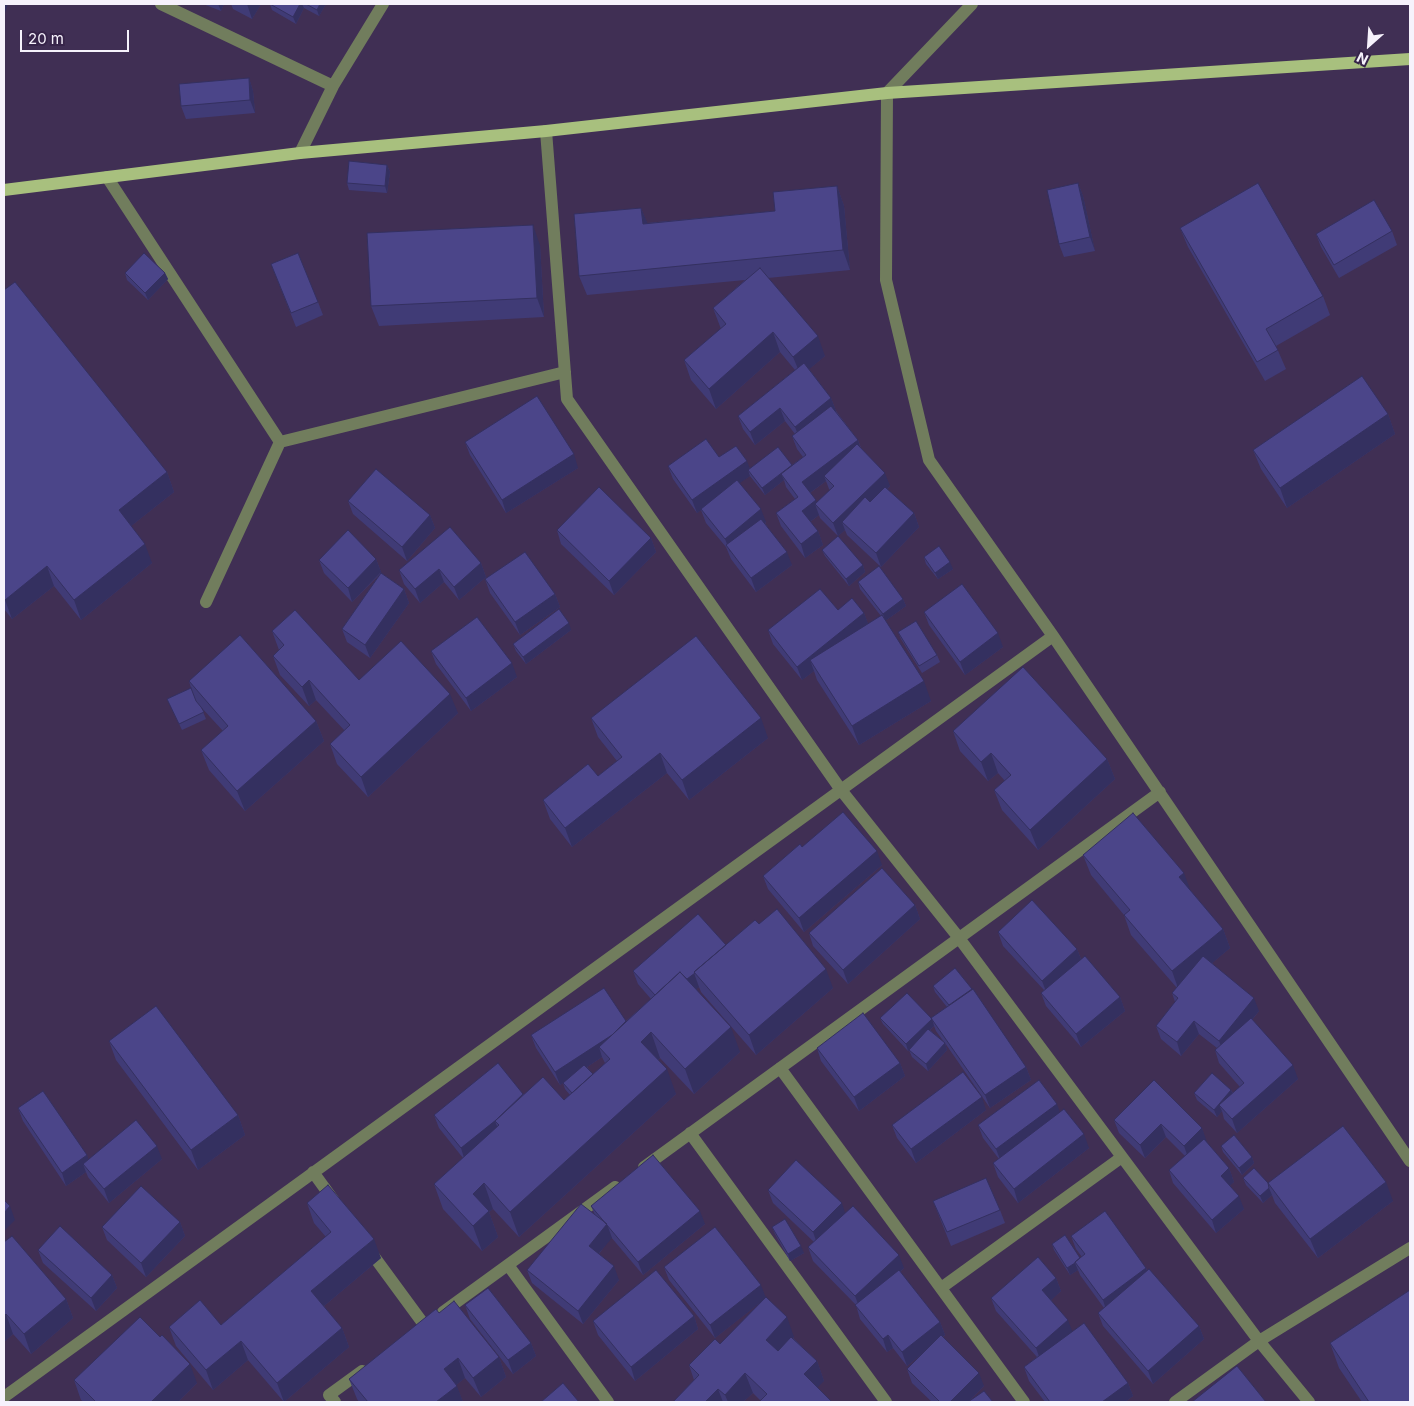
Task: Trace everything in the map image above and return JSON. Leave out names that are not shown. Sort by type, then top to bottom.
[{"type":"main road","points":[[4,190],[300,153],[546,131],[887,93],[1410,59]]},
{"type":"street","points":[[161,4],[334,86]]},
{"type":"street","points":[[300,153],[334,86],[383,4]]},
{"type":"street","points":[[972,4],[887,93],[886,280],[929,460],[1053,636],[1410,1161]]},
{"type":"street","points":[[546,131],[567,399],[841,790],[959,938],[1259,1341],[1309,1402]]},
{"type":"street","points":[[107,177],[280,442]]},
{"type":"street","points":[[280,442],[565,372]]},
{"type":"street","points":[[206,602],[280,442]]},
{"type":"street","points":[[4,1397],[1053,636]]},
{"type":"street","points":[[360,1237],[421,1329],[1160,792]]},
{"type":"street","points":[[780,1068],[1024,1402]]},
{"type":"street","points":[[690,1134],[886,1402]]},
{"type":"street","points":[[941,1288],[1122,1157]]},
{"type":"street","points":[[313,1172],[342,1213]]},
{"type":"street","points":[[1175,1402],[1259,1341],[1410,1248]]},
{"type":"street","points":[[508,1265],[608,1402]]},
{"type":"street","points":[[335,1402],[330,1394],[369,1366]]},
{"type":"building","points":[[270,4],[300,4],[293,17]]},
{"type":"building","points":[[306,4],[320,4],[317,10]]},
{"type":"building","points":[[249,78],[250,100],[181,106],[179,84]]},
{"type":"building","points":[[349,161],[387,165],[385,186],[347,183]]},
{"type":"building","points":[[1078,183],[1090,237],[1059,244],[1047,190]]},
{"type":"building","points":[[1258,183],[1323,296],[1266,329],[1278,350],[1257,362],[1180,228]]},
{"type":"building","points":[[837,186],[843,250],[579,276],[574,214],[641,208],[643,224],[775,211],[773,192]]},
{"type":"building","points":[[1374,200],[1392,231],[1334,265],[1316,234]]},
{"type":"building","points":[[533,225],[537,298],[371,306],[367,233]]},
{"type":"building","points":[[144,253],[165,273],[145,293],[125,273]]},
{"type":"building","points":[[298,253],[318,302],[291,313],[271,264]]},
{"type":"building","points":[[760,268],[818,336],[793,357],[773,332],[709,389],[684,360],[726,324],[713,308]]},
{"type":"building","points":[[15,282],[167,472],[119,510],[145,544],[74,600],[47,566],[5,600],[4,598],[4,290]]},
{"type":"building","points":[[804,363],[831,398],[795,427],[780,408],[750,432],[738,416]]},
{"type":"building","points":[[1362,376],[1388,414],[1280,488],[1253,450]]},
{"type":"building","points":[[537,396],[574,454],[502,500],[465,442]]},
{"type":"building","points":[[831,406],[858,440],[802,482],[816,500],[802,511],[818,531],[801,544],[776,513],[798,497],[781,474],[806,455],[792,436]]},
{"type":"building","points":[[706,439],[719,457],[736,446],[747,461],[692,500],[668,466]]},
{"type":"building","points":[[857,444],[885,473],[833,523],[815,504],[834,486],[824,476]]},
{"type":"building","points":[[778,447],[792,465],[762,488],[748,470]]},
{"type":"building","points":[[376,469],[430,515],[402,547],[348,501]]},
{"type":"building","points":[[737,480],[761,509],[725,539],[701,509]]},
{"type":"building","points":[[599,487],[651,538],[609,581],[557,530]]},
{"type":"building","points":[[885,487],[914,513],[876,553],[842,522],[865,497],[870,502]]},
{"type":"building","points":[[761,519],[787,552],[751,578],[726,545]]},
{"type":"building","points":[[450,527],[481,563],[454,587],[439,569],[415,589],[399,570]]},
{"type":"building","points":[[348,530],[376,559],[348,588],[319,560]]},
{"type":"building","points":[[838,536],[863,565],[846,579],[822,550]]},
{"type":"building","points":[[939,546],[950,562],[935,573],[924,557]]},
{"type":"building","points":[[525,552],[555,594],[515,622],[485,579]]},
{"type":"building","points":[[879,566],[903,599],[883,614],[858,582]]},
{"type":"building","points":[[381,573],[404,589],[365,645],[342,629]]},
{"type":"building","points":[[962,584],[998,633],[960,662],[924,612]]},
{"type":"building","points":[[820,589],[838,610],[852,598],[864,613],[797,667],[768,630]]},
{"type":"building","points":[[559,609],[569,623],[523,657],[513,644]]},
{"type":"building","points":[[295,610],[359,680],[401,641],[450,694],[361,777],[330,744],[350,725],[309,680],[302,687],[273,656],[284,645],[272,631]]},
{"type":"building","points":[[882,615],[924,681],[852,726],[810,660]]},
{"type":"building","points":[[477,617],[512,663],[466,698],[431,651]]},
{"type":"building","points":[[916,621],[937,655],[919,666],[898,632]]},
{"type":"building","points":[[240,635],[316,721],[237,791],[201,750],[228,726],[189,681]]},
{"type":"building","points":[[696,636],[761,718],[682,780],[660,753],[565,828],[543,800],[588,764],[598,776],[622,757],[591,718]]},
{"type":"building","points":[[1023,667],[1107,759],[1030,830],[994,790],[1011,775],[991,753],[981,762],[953,731]]},
{"type":"building","points":[[191,688],[196,701],[204,712],[179,724],[167,699]]},
{"type":"building","points":[[843,812],[877,851],[799,918],[763,876],[800,844],[802,847]]},
{"type":"building","points":[[1133,813],[1184,873],[1179,877],[1223,929],[1172,971],[1124,915],[1130,910],[1083,855]]},
{"type":"building","points":[[882,868],[915,905],[843,970],[809,933]]},
{"type":"building","points":[[1032,900],[1077,949],[1042,981],[998,932]]},
{"type":"building","points":[[777,909],[826,969],[749,1035],[694,972],[755,920],[759,924]]},
{"type":"building","points":[[698,914],[726,945],[687,979],[680,972],[655,995],[633,971]]},
{"type":"building","points":[[1085,956],[1120,997],[1076,1034],[1041,993]]},
{"type":"building","points":[[1203,956],[1254,998],[1219,1041],[1194,1021],[1177,1042],[1156,1026],[1178,998],[1172,993]]},
{"type":"building","points":[[955,968],[972,989],[949,1005],[933,986]]},
{"type":"building","points":[[680,972],[731,1027],[685,1069],[651,1032],[641,1042],[667,1069],[510,1212],[484,1183],[473,1194],[489,1211],[473,1226],[434,1184],[499,1125],[495,1121],[543,1077],[564,1100],[610,1059],[599,1047]]},
{"type":"building","points":[[604,988],[626,1021],[612,1035],[555,1072],[531,1035]]},
{"type":"building","points":[[973,989],[1026,1067],[985,1095],[931,1018]]},
{"type":"building","points":[[907,993],[932,1019],[906,1044],[880,1018]]},
{"type":"building","points":[[156,1006],[238,1115],[191,1150],[109,1041]]},
{"type":"building","points":[[863,1013],[900,1063],[854,1097],[817,1048]]},
{"type":"building","points":[[1251,1018],[1293,1065],[1232,1119],[1219,1105],[1244,1083],[1215,1050]]},
{"type":"building","points":[[928,1029],[945,1043],[926,1064],[909,1050]]},
{"type":"building","points":[[498,1063],[523,1094],[496,1120],[461,1148],[434,1115]]},
{"type":"building","points":[[584,1065],[593,1074],[572,1093],[563,1083]]},
{"type":"building","points":[[963,1072],[982,1097],[911,1149],[892,1125]]},
{"type":"building","points":[[1212,1073],[1231,1090],[1214,1110],[1194,1093]]},
{"type":"building","points":[[1039,1080],[1057,1104],[996,1149],[978,1125]]},
{"type":"building","points":[[1154,1080],[1202,1128],[1184,1146],[1161,1124],[1140,1145],[1114,1120]]},
{"type":"building","points":[[43,1091],[87,1155],[62,1173],[18,1108]]},
{"type":"building","points":[[1064,1109],[1084,1134],[1014,1189],[993,1163]]},
{"type":"building","points":[[136,1120],[157,1146],[104,1189],[83,1164]]},
{"type":"building","points":[[1343,1126],[1386,1182],[1310,1239],[1268,1183]]},
{"type":"building","points":[[1234,1135],[1252,1157],[1239,1168],[1221,1146]]},
{"type":"building","points":[[1204,1139],[1229,1168],[1221,1176],[1239,1196],[1212,1220],[1169,1170]]},
{"type":"building","points":[[653,1155],[700,1211],[638,1262],[591,1206]]},
{"type":"building","points":[[796,1160],[842,1203],[813,1232],[768,1190]]},
{"type":"building","points":[[1254,1168],[1268,1183],[1269,1188],[1260,1196],[1243,1178]]},
{"type":"building","points":[[986,1178],[1000,1210],[947,1232],[933,1201]]},
{"type":"building","points":[[328,1185],[374,1239],[311,1291],[342,1328],[277,1383],[241,1341],[206,1370],[169,1327],[200,1300],[221,1325],[331,1232],[307,1203]]},
{"type":"building","points":[[141,1186],[180,1222],[141,1263],[102,1227]]},
{"type":"building","points":[[4,1200],[10,1206],[4,1213]]},
{"type":"building","points":[[581,1204],[607,1224],[589,1246],[614,1266],[578,1311],[527,1270]]},
{"type":"building","points":[[853,1206],[899,1255],[855,1296],[808,1247]]},
{"type":"building","points":[[1105,1211],[1146,1268],[1103,1300],[1075,1262],[1085,1254],[1071,1236]]},
{"type":"building","points":[[785,1219],[801,1246],[788,1254],[772,1227]]},
{"type":"building","points":[[60,1226],[112,1275],[91,1298],[38,1250]]},
{"type":"building","points":[[715,1227],[761,1285],[710,1325],[664,1267]]},
{"type":"building","points":[[1065,1235],[1080,1258],[1067,1268],[1052,1244]]},
{"type":"building","points":[[12,1236],[66,1299],[24,1334],[6,1314],[4,1316],[4,1242]]},
{"type":"building","points":[[1038,1257],[1056,1278],[1042,1290],[1068,1320],[1036,1348],[991,1298]]},
{"type":"building","points":[[1149,1269],[1199,1326],[1148,1371],[1098,1313]]},
{"type":"building","points":[[656,1270],[694,1316],[631,1367],[593,1321]]},
{"type":"building","points":[[899,1270],[940,1322],[902,1352],[888,1335],[883,1339],[855,1305]]},
{"type":"building","points":[[488,1288],[531,1343],[508,1360],[465,1305]]},
{"type":"building","points":[[1410,1290],[1410,1402],[1369,1402],[1330,1343]]},
{"type":"building","points":[[766,1297],[787,1317],[766,1340],[778,1351],[791,1337],[817,1361],[804,1374],[832,1402],[759,1402],[767,1394],[745,1373],[725,1395],[718,1389],[705,1402],[673,1402],[699,1375],[689,1365],[715,1339],[720,1344]]},
{"type":"building","points":[[454,1301],[499,1357],[473,1378],[458,1358],[444,1369],[457,1386],[436,1402],[368,1402],[349,1379],[436,1309],[439,1313]]},
{"type":"building","points":[[140,1317],[160,1337],[162,1335],[190,1364],[151,1402],[96,1402],[74,1380]]},
{"type":"building","points":[[1084,1323],[1128,1383],[1102,1402],[1050,1402],[1024,1367]]},
{"type":"building","points":[[941,1335],[979,1373],[950,1402],[940,1402],[907,1369]]},
{"type":"building","points":[[1237,1366],[1266,1402],[1192,1402]]},
{"type":"building","points":[[563,1383],[579,1402],[541,1402]]},
{"type":"building","points":[[984,1391],[993,1402],[968,1402]]}]
